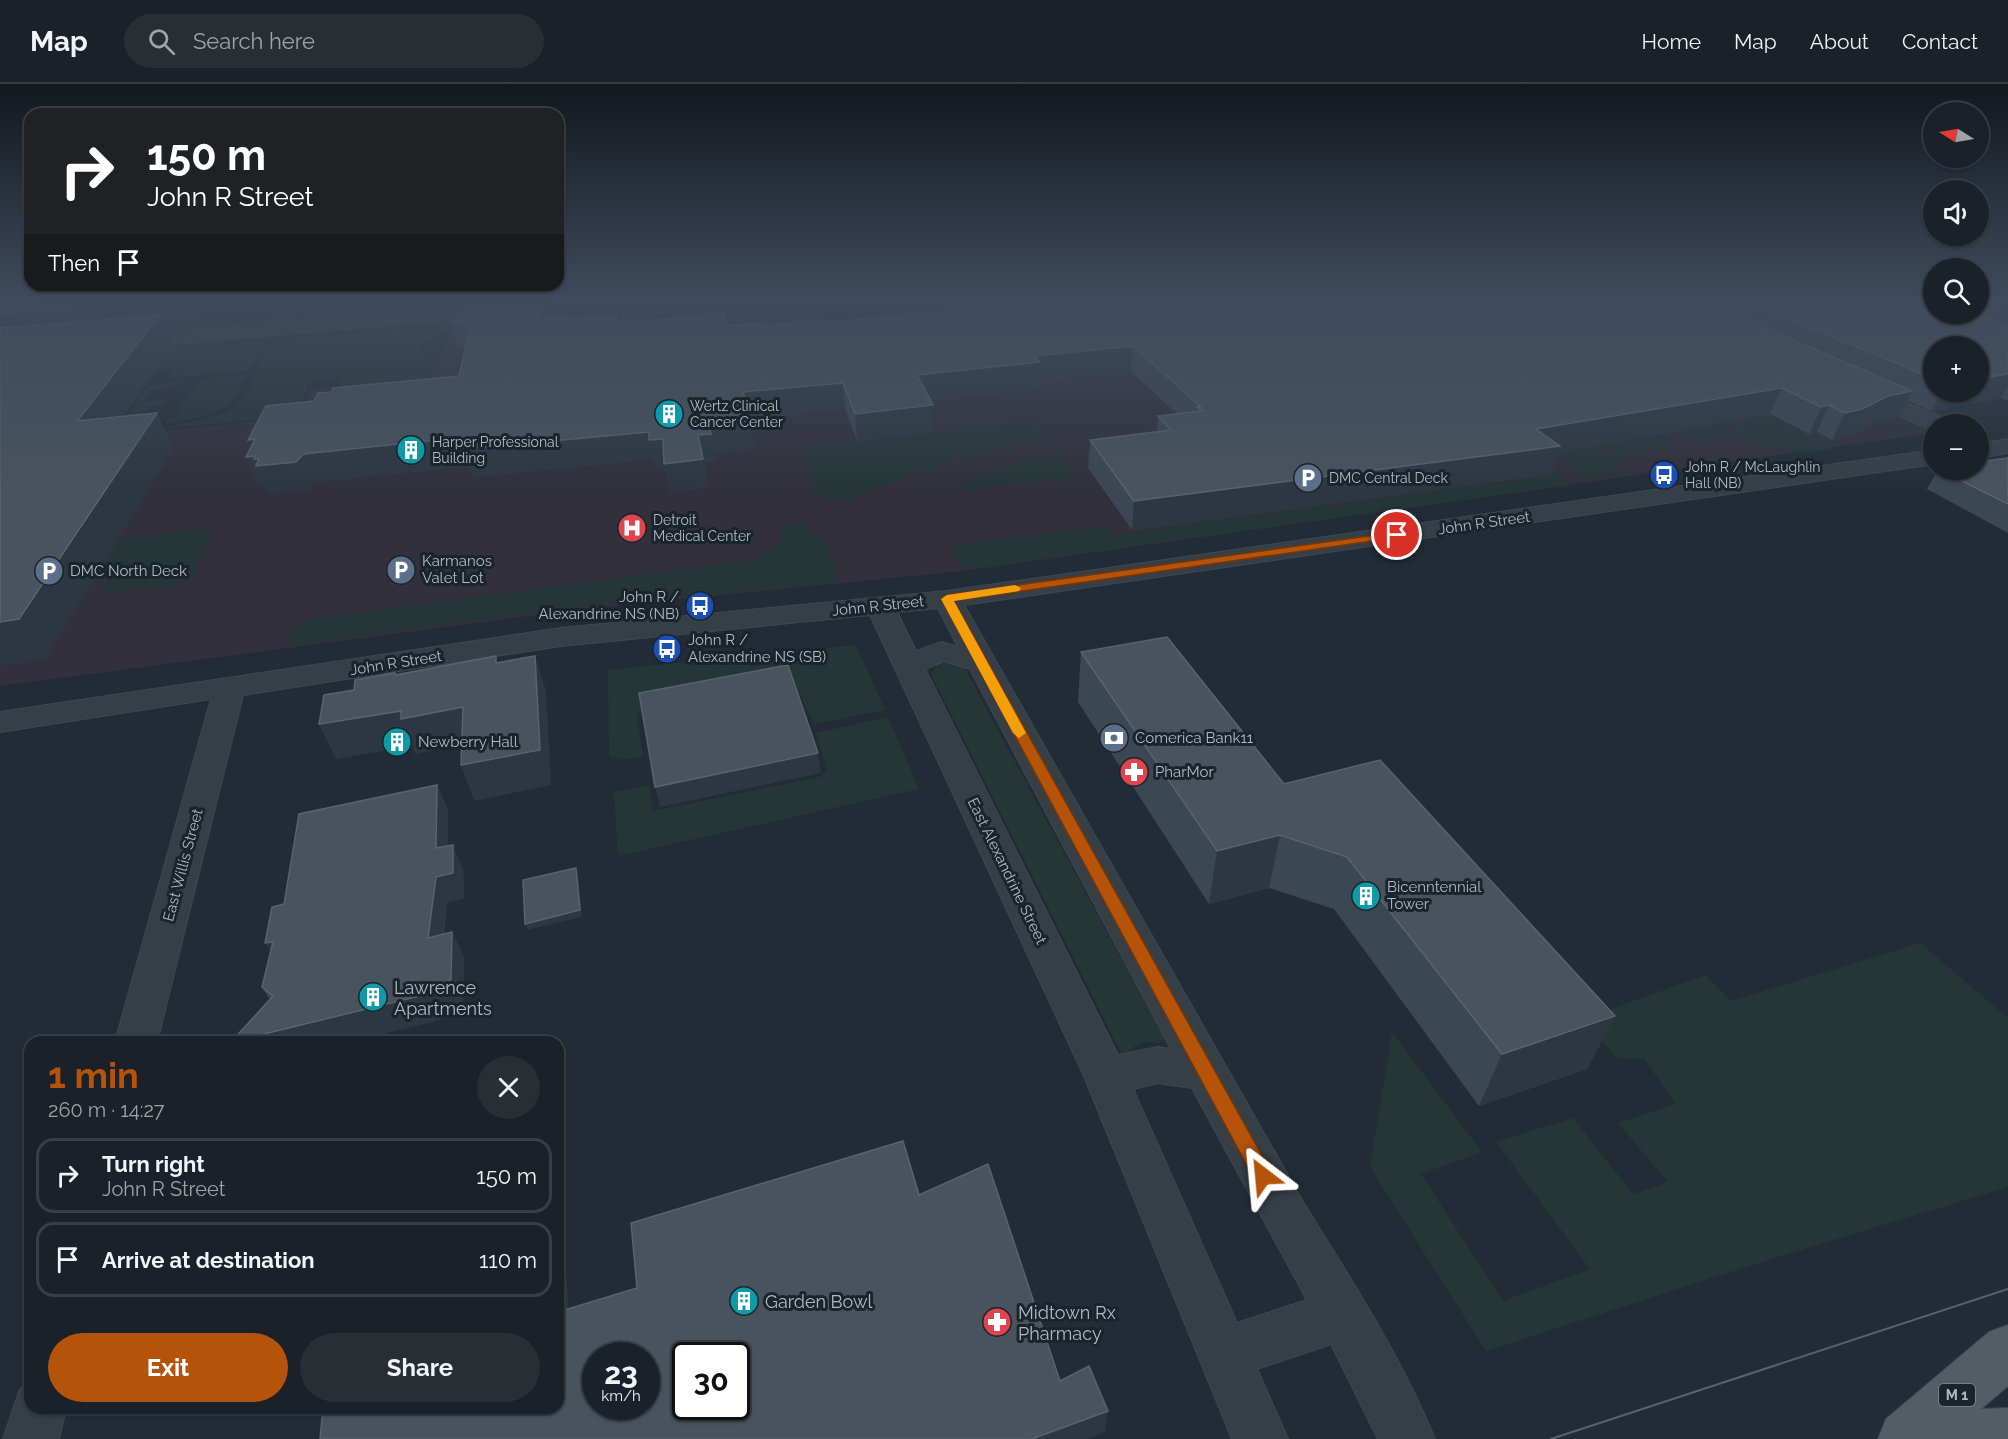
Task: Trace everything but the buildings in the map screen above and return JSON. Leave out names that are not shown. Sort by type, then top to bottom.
[{"type":"main road","name":"M 1","points":[[1906,1439],[2008,1351]]},
{"type":"main road","points":[[1945,1439],[2008,1436]]},
{"type":"street","points":[[1844,383],[1923,418]]},
{"type":"street","name":"John R Street","points":[[0,722],[561,637],[947,599],[1923,459]]},
{"type":"street","points":[[947,599],[1286,1218],[1344,1314],[1391,1401],[1407,1439]]},
{"type":"street","name":"East Alexandrine Street","points":[[880,606],[1106,1076],[1260,1439]]},
{"type":"street","points":[[908,666],[942,651],[981,663]]},
{"type":"street","name":"East Willis Street","points":[[138,1036],[229,688]]},
{"type":"street","points":[[1106,1076],[1158,1065],[1206,1072]]},
{"type":"street","points":[[1222,1354],[1344,1314]]},
{"type":"street","points":[[31,1439],[37,1414]]},
{"type":"shaded area","points":[[162,365],[253,365],[249,371],[167,378],[172,368],[159,370]]},
{"type":"shaded area","points":[[259,365],[437,365],[433,377],[349,386],[340,385],[339,377],[311,380],[299,407],[271,418],[166,429],[216,416],[232,408],[249,388]]},
{"type":"shaded area","name":"Detroit Medical Center","points":[[437,365],[1829,365],[1943,414],[1923,414],[1923,434],[963,571],[582,609],[0,686],[0,447],[269,420],[302,409],[310,389],[433,378]]},
{"type":"shaded area","points":[[249,374],[228,406],[208,416],[165,424],[169,417],[173,417],[201,379]]},
{"type":"shaded area","points":[[1639,374],[1739,420],[1724,431],[1708,438],[1691,439],[1674,432],[1731,422]]},
{"type":"shaded area","points":[[1694,377],[1832,444],[1832,449],[1799,453],[1727,439],[1745,420]]},
{"type":"shaded area","points":[[181,381],[175,388],[151,390],[143,401],[169,399],[163,405],[148,407],[138,420],[45,422],[127,414],[148,385]]},
{"type":"shaded area","points":[[1508,393],[1595,448],[1623,456],[1614,467],[1618,475],[1594,479],[1549,448]]},
{"type":"shaded area","points":[[1032,422],[1043,440],[967,454],[849,499],[828,499],[816,493],[803,447]]},
{"type":"shaded area","points":[[1660,434],[1675,443],[1624,454],[1596,445]]},
{"type":"shaded area","points":[[1059,454],[1074,477],[961,490],[960,486],[1023,460]]},
{"type":"shaded area","points":[[1555,475],[1573,485],[986,567],[967,568],[959,565],[952,549],[958,545],[1106,526],[1112,535]]},
{"type":"shaded area","points":[[794,524],[812,530],[826,543],[834,560],[837,579],[827,584],[608,603],[291,645],[292,631],[298,625],[311,619],[755,560],[775,548],[780,540],[781,527]]},
{"type":"shaded area","points":[[214,528],[191,577],[177,584],[101,594],[110,578],[97,579],[121,539]]},
{"type":"shaded area","points":[[856,645],[885,710],[814,724],[795,684],[637,714],[643,757],[627,759],[611,757],[609,753],[608,670]]},
{"type":"shaded area","points":[[946,662],[958,664],[966,671],[1163,1036],[1164,1042],[1139,1044],[1128,1054],[1122,1055],[931,674],[936,665]]},
{"type":"shaded area","points":[[888,717],[919,789],[618,856],[614,792],[649,785],[653,811],[819,777],[827,771],[816,733]]},
{"type":"shaded area","points":[[1920,943],[2008,1018],[2008,1187],[1752,1265],[1486,1351],[1370,1167],[1392,1032],[1482,1152],[1421,1174],[1503,1301],[1590,1269],[1496,1142],[1573,1118],[1633,1194],[1668,1182],[1618,1123],[1676,1104],[1644,1059],[1617,1058],[1584,1019],[1705,975],[1731,1001]]},
{"type":"tram line","points":[[1551,1439],[2008,1289]]},
{"type":"slow traffic","points":[[1015,588],[947,599],[1019,733]]},
{"type":"place","name":"Wertz Clinical Cancer Center","points":[[669,414]]},
{"type":"place","name":"Harper Professional Building","points":[[411,450]]},
{"type":"place","name":"John R / McLaughlin Hall (NB)","points":[[1664,475]]},
{"type":"place","name":"DMC Central Deck","points":[[1308,478]]},
{"type":"place","name":"Detroit Medical Center","points":[[632,528]]},
{"type":"place","name":"Karmanos Valet Lot","points":[[401,570]]},
{"type":"place","name":"DMC North Deck","points":[[49,571]]},
{"type":"place","name":"John R / Alexandrine NS (NB)","points":[[700,606]]},
{"type":"place","name":"John R / Alexandrine NS (SB)","points":[[667,649]]},
{"type":"place","name":"Comerica Bank11","points":[[1114,738]]},
{"type":"place","name":"Newberry Hall","points":[[397,742]]},
{"type":"place","name":"PharMor","points":[[1134,772]]},
{"type":"place","name":"Bicenntennial Tower","points":[[1366,896]]},
{"type":"place","name":"Lawrence Apartments","points":[[373,997]]},
{"type":"place","name":"Garden Bowl","points":[[744,1301]]},
{"type":"place","name":"Midtown Rx Pharmacy","points":[[997,1322]]},
{"type":"route","points":[[1263,1176],[947,599],[1397,535]]}]
